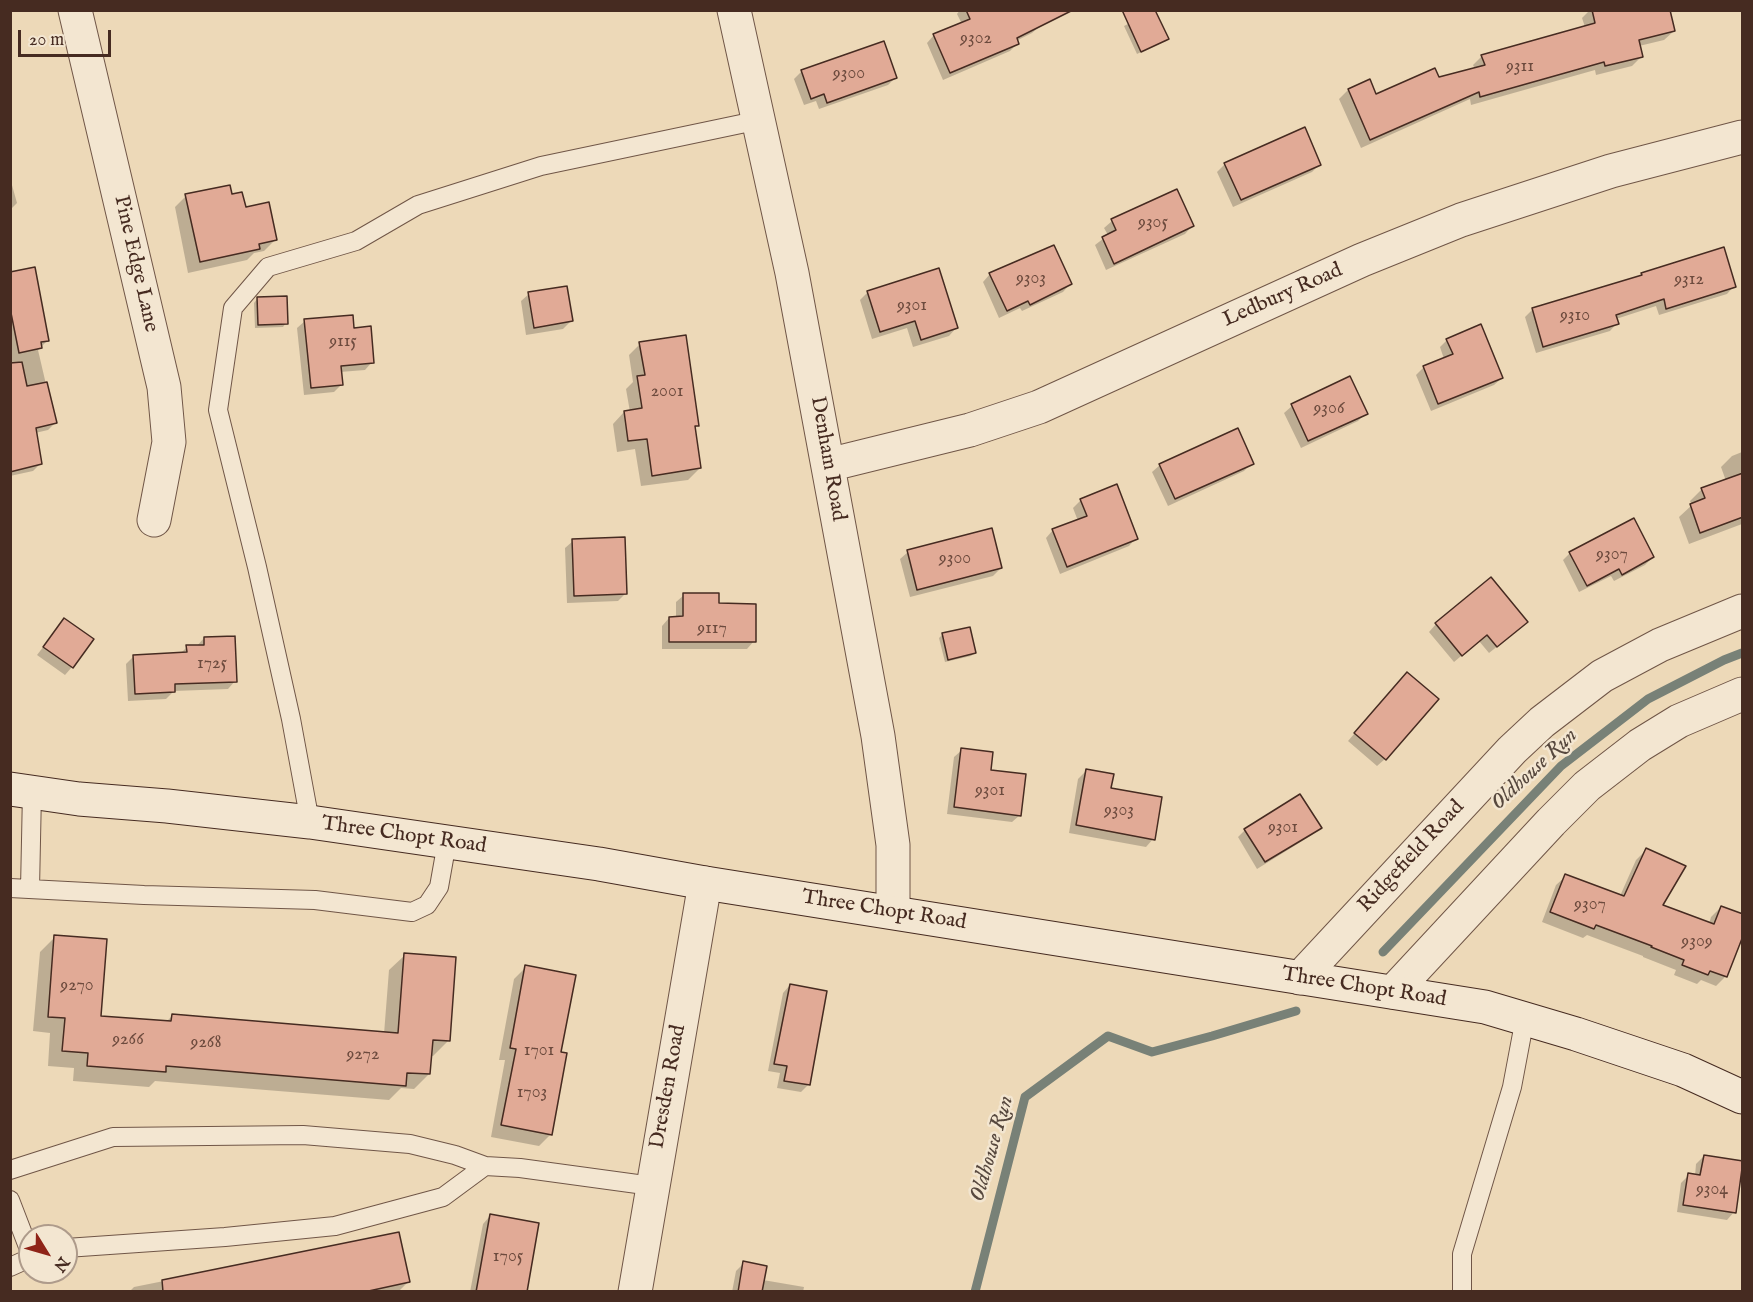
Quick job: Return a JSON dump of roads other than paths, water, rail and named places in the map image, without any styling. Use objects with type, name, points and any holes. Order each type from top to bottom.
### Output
[{"type":"street","name":"Pine Edge Lane","points":[[75,10],[164,387],[169,442],[154,520]]},
{"type":"street","name":"Denham Road","points":[[734,10],[792,273],[881,758],[893,845],[893,912]]},
{"type":"street","name":"Ledbury Road","points":[[828,465],[970,430],[1040,407],[1362,261],[1461,220],[1611,171],[1743,137]]},
{"type":"street","name":"Ridgefield Road","points":[[1300,978],[1512,750],[1542,722],[1602,676],[1660,645],[1743,611]]},
{"type":"street","points":[[1393,992],[1587,786],[1640,745],[1679,721],[1743,694]]},
{"type":"street","name":"Three Chopt Road","points":[[21,791],[310,822],[599,864],[705,883],[1485,1006],[1683,1070],[1743,1098]]},
{"type":"street","name":"Dresden Road","points":[[635,1292],[705,883]]},
{"type":"lane","points":[[310,822],[286,695],[218,410],[233,308],[268,267],[356,242],[418,205],[541,166],[759,120]]},
{"type":"lane","points":[[21,791],[30,889]]},
{"type":"lane","points":[[10,888],[144,896],[315,900],[411,912],[427,905],[439,887],[447,842]]},
{"type":"lane","points":[[1462,1292],[1462,1254],[1512,1087],[1525,1018]]},
{"type":"lane","points":[[10,1170],[113,1137],[303,1135],[410,1144],[456,1155],[485,1166],[520,1168],[652,1186]]},
{"type":"lane","points":[[78,1247],[225,1237],[335,1226],[442,1197],[485,1166]]},
{"type":"lane","points":[[10,1200],[19,1224]]},
{"type":"waterway","name":"Oldhouse Run","points":[[1383,952],[1561,766],[1648,699],[1742,653]]},
{"type":"waterway","name":"Oldhouse Run","points":[[975,1292],[1025,1097],[1108,1036],[1152,1052],[1296,1011]]}]
